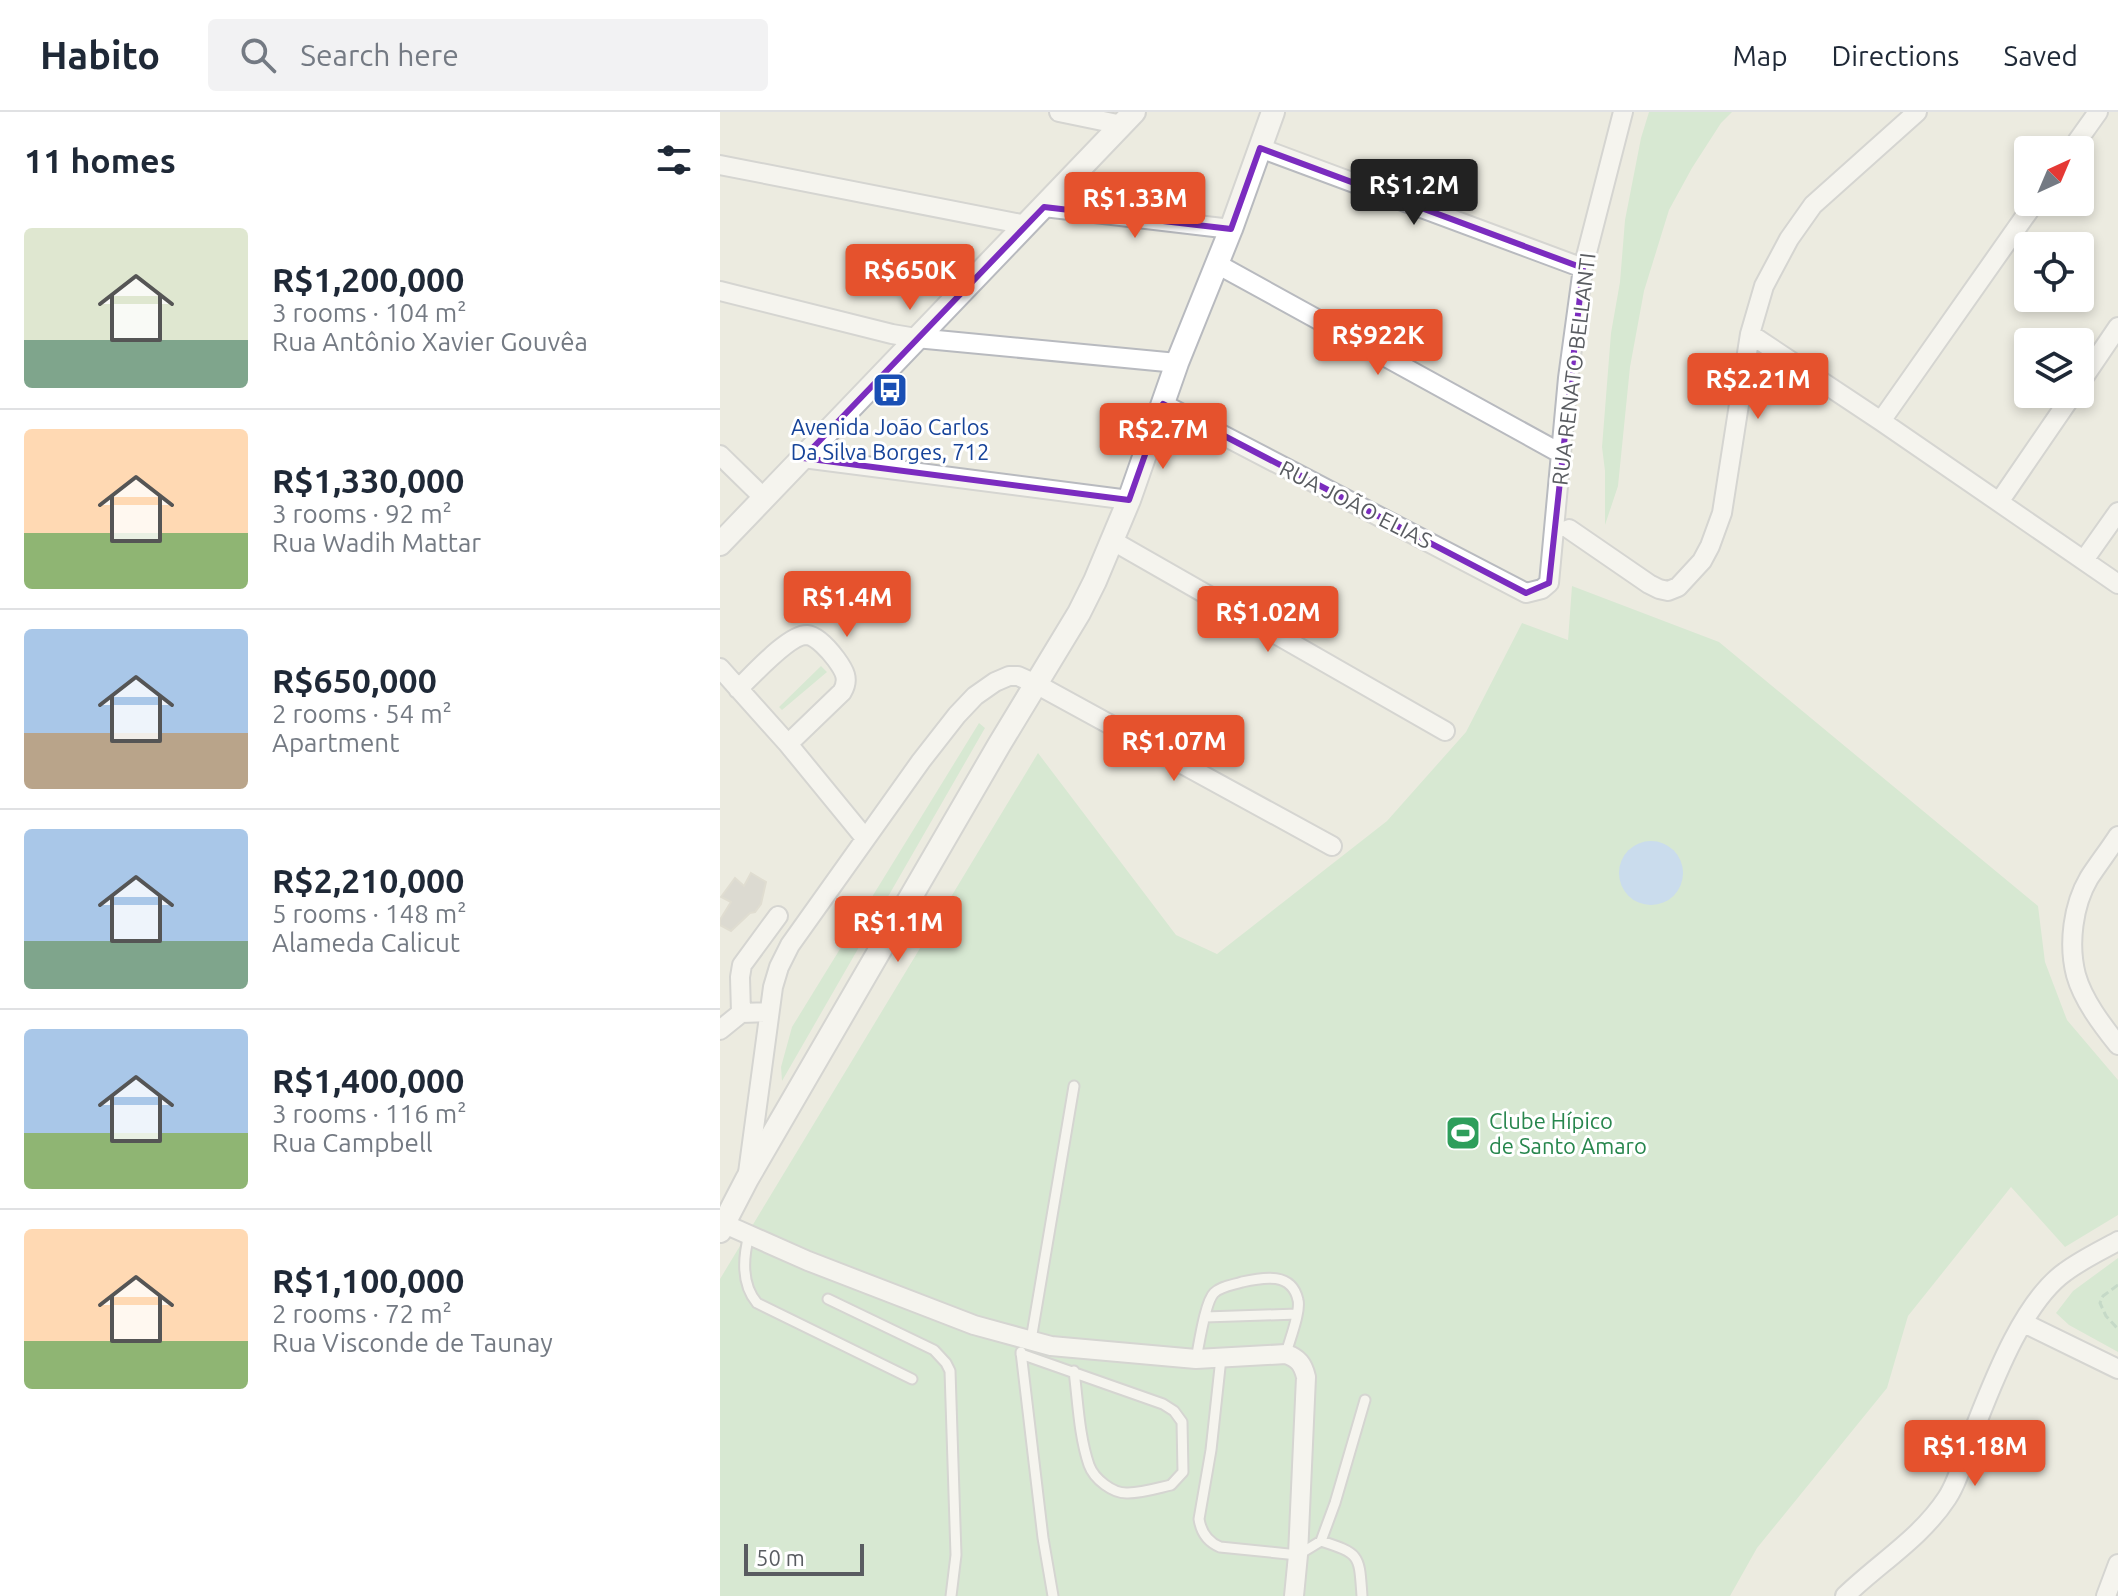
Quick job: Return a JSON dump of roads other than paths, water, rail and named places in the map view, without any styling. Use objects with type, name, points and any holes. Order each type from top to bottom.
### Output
[{"type":"street","points":[[1059,112],[1128,118]]},
{"type":"street","points":[[1273,112],[1231,229],[1177,363],[1129,500],[1079,613],[721,1226],[1024,1343],[1196,1359],[1286,1354],[1296,1358],[1303,1366],[1306,1377],[1294,1596]]},
{"type":"street","name":"RUA RENATO BELLANTI","points":[[1549,583],[1560,453],[1583,268],[1623,112]]},
{"type":"street","points":[[1569,529],[1659,589],[1668,591],[1678,587],[1702,561],[1722,513],[1750,334],[1764,286],[1789,239],[1813,205],[1917,112]]},
{"type":"street","points":[[2081,136],[2098,112]]},
{"type":"street","points":[[720,544],[1128,118]]},
{"type":"street","points":[[1260,148],[1583,268]]},
{"type":"street","points":[[720,165],[1026,225]]},
{"type":"street","points":[[1044,207],[1231,229]]},
{"type":"street","points":[[1881,421],[2025,216]]},
{"type":"street","points":[[1217,264],[1560,453]]},
{"type":"street","points":[[720,291],[916,338],[1177,363]]},
{"type":"street","points":[[2094,362],[2118,327]]},
{"type":"street","points":[[1750,334],[2118,584]]},
{"type":"street","name":"RUA JOÃO ELIAS","points":[[1163,404],[1526,593],[1542,589],[1549,583]]},
{"type":"street","points":[[1999,502],[2063,408]]},
{"type":"street","points":[[720,455],[764,498]]},
{"type":"street","points":[[803,458],[1129,500]]},
{"type":"street","points":[[2084,560],[2118,512]]},
{"type":"street","points":[[1113,541],[1445,731]]},
{"type":"street","points":[[738,689],[795,638],[813,637],[831,653],[845,670],[846,685],[833,702],[788,744]]},
{"type":"street","points":[[720,668],[788,744],[865,838]]},
{"type":"street","points":[[747,1179],[769,1012],[779,967],[790,945],[921,761],[957,715],[975,696],[995,682],[1018,676],[1036,684],[1332,846]]},
{"type":"street","points":[[2118,836],[2083,892],[2073,926],[2073,951],[2076,975],[2085,997],[2118,1045]]},
{"type":"street","points":[[741,1013],[742,965],[778,916]]},
{"type":"street","points":[[720,1030],[741,1013],[769,1012]]},
{"type":"street","points":[[1845,1596],[1925,1527],[1949,1496],[2010,1345],[2051,1284],[2065,1271],[2118,1241]]},
{"type":"street","points":[[2024,1323],[2118,1369]]},
{"type":"street","points":[[2106,1596],[2118,1564]]},
{"type":"lane","points":[[1053,1596],[1043,1538],[1024,1343],[1074,1086]]},
{"type":"lane","points":[[749,1235],[744,1257],[747,1287],[757,1303],[912,1379]]},
{"type":"lane","points":[[1196,1359],[1208,1303],[1213,1294],[1224,1287],[1260,1278],[1281,1279],[1294,1288],[1300,1304],[1286,1354]]},
{"type":"lane","points":[[828,1299],[934,1350],[950,1371],[956,1555],[951,1596]]},
{"type":"lane","points":[[1205,1317],[1297,1314]]},
{"type":"lane","points":[[1024,1343],[1074,1371],[1163,1404],[1179,1416],[1182,1422],[1183,1472],[1177,1481],[1171,1485],[1128,1493],[1107,1486],[1096,1477],[1089,1466],[1074,1371]]},
{"type":"lane","points":[[1221,1357],[1211,1450],[1199,1519],[1200,1528],[1213,1544],[1220,1547],[1298,1555],[1321,1541],[1365,1400]]},
{"type":"lane","points":[[1321,1541],[1347,1550],[1355,1557],[1360,1566],[1362,1596]]},
{"type":"water","points":[[1645,841],[1657,841],[1674,850],[1681,861],[1681,885],[1674,896],[1657,905],[1645,905],[1633,900],[1624,891],[1619,879],[1619,867],[1624,855],[1633,846]]},
{"type":"place","name":"Avenida João Carlos Da Silva Borges, 712","points":[[890,390]]},
{"type":"place","name":"Clube Hípico de Santo Amaro","points":[[1463,1133]]}]
